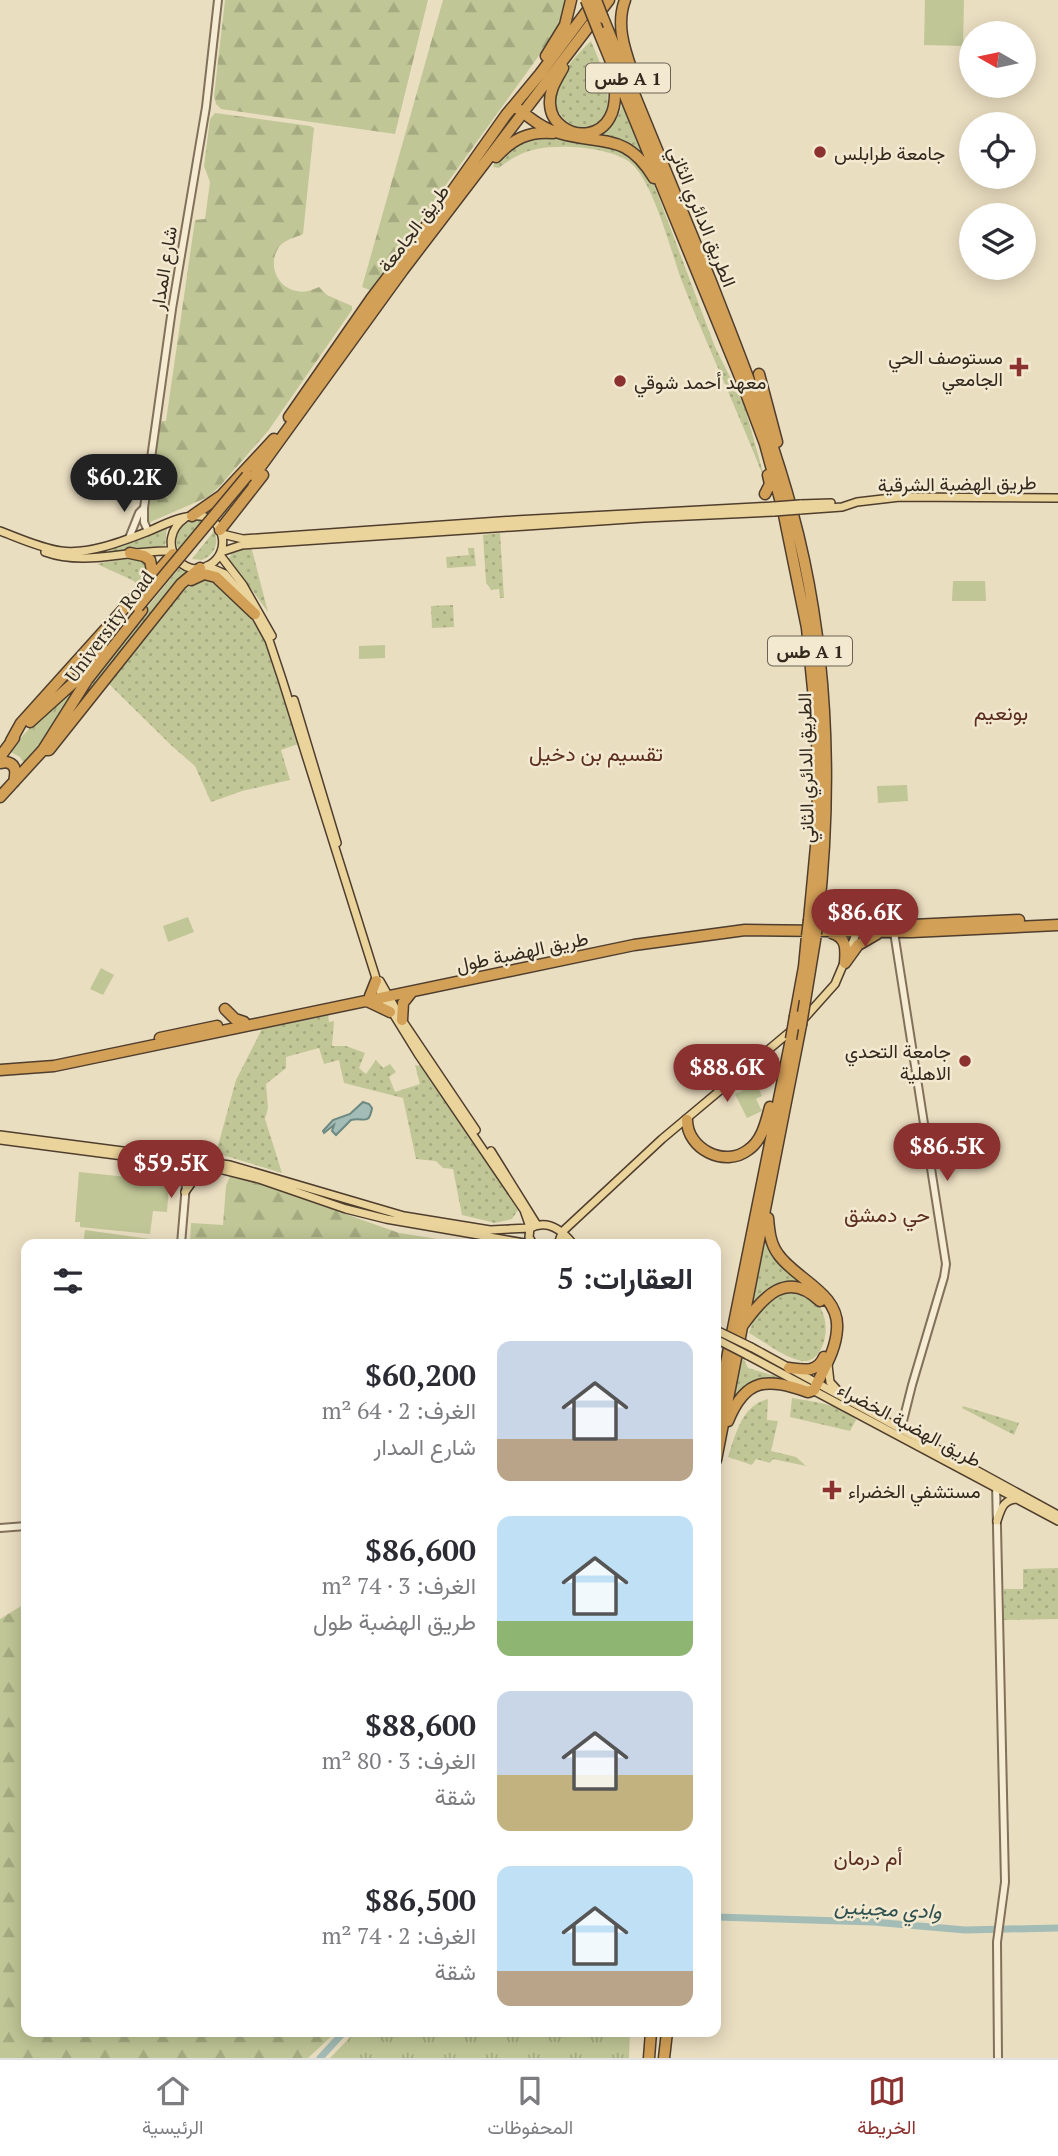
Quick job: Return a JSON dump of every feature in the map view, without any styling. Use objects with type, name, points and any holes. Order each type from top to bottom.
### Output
[{"type":"highway","points":[[506,115],[558,37],[568,17],[571,0]]},
{"type":"highway","points":[[568,55],[552,90],[550,107],[555,118],[565,128],[579,133],[593,132],[608,121],[616,103],[613,74],[586,0]]},
{"type":"highway","name":"طريق الجامعة","points":[[249,478],[475,176],[518,108],[596,0]]},
{"type":"highway","name":"الطريق الدائري الثاني","points":[[596,0],[755,392],[777,457],[804,559],[822,688],[826,801],[801,1025],[721,1431]]},
{"type":"highway","name":"طريق الجامعة","points":[[249,478],[371,299],[506,115],[518,108],[568,55],[609,0]]},
{"type":"highway","points":[[625,0],[620,20],[622,38],[648,118],[652,139]]},
{"type":"highway","name":"الطريق الدائري الثاني","points":[[600,34],[765,444],[797,572],[810,652],[817,730],[819,800],[814,919],[721,1384]]},
{"type":"highway","points":[[518,108],[545,128],[560,134]]},
{"type":"highway","points":[[475,176],[516,138],[534,132],[610,141],[627,148],[642,159],[670,205]]},
{"type":"highway","points":[[760,373],[759,380],[775,430],[777,457]]},
{"type":"highway","points":[[745,390],[750,418],[770,484],[765,494]]},
{"type":"highway","points":[[221,532],[270,465],[297,416]]},
{"type":"highway","points":[[188,517],[222,495],[274,439]]},
{"type":"highway","name":"University Road","points":[[0,757],[11,741],[81,676],[249,478]]},
{"type":"highway","points":[[130,553],[150,560],[153,576]]},
{"type":"highway","points":[[11,741],[27,716],[173,553]]},
{"type":"highway","points":[[43,750],[49,750],[169,598],[190,575],[203,567]]},
{"type":"highway","points":[[169,598],[192,580],[209,574],[219,579],[255,614]]},
{"type":"highway","name":"University Road","points":[[0,797],[43,750],[87,680],[140,608]]},
{"type":"highway","points":[[0,763],[6,762],[14,766],[14,782]]},
{"type":"highway","name":"طريق الهضبة طول","points":[[0,1068],[54,1066],[677,934],[738,928],[859,928],[1058,918]]},
{"type":"highway","name":"طريق الهضبة طول","points":[[0,1068],[46,1063],[176,1034],[411,993],[686,936],[745,930],[827,931],[859,928],[889,932],[1058,925]]},
{"type":"highway","points":[[827,931],[844,940],[845,963]]},
{"type":"highway","points":[[845,963],[865,939],[889,932]]},
{"type":"highway","points":[[376,981],[380,997],[390,1012]]},
{"type":"highway","points":[[402,1020],[403,1003],[411,993]]},
{"type":"highway","points":[[225,1009],[235,1019],[244,1022]]},
{"type":"highway","points":[[684,1123],[690,1135],[707,1152],[720,1157],[736,1156],[750,1150],[761,1134],[785,1070]]},
{"type":"highway","points":[[721,1436],[734,1404],[740,1396],[756,1385],[775,1383],[808,1392],[815,1387],[829,1359],[837,1331],[835,1313],[817,1289],[778,1255],[769,1231],[767,1205]]},
{"type":"highway","points":[[741,1328],[764,1298],[775,1291],[796,1288],[816,1297],[827,1310],[832,1324],[826,1354],[822,1363],[812,1369],[789,1368]]},
{"type":"highway","points":[[721,1368],[726,1356]]},
{"type":"highway","points":[[649,2058],[651,2037]]},
{"type":"highway","points":[[659,2058],[661,2037]]},
{"type":"highway","points":[[664,2058],[666,2037]]},
{"type":"main road","name":"طريق الهضبة الشرقية","points":[[774,509],[900,497],[1058,498]]},
{"type":"main road","points":[[0,533],[63,552],[91,549],[188,517],[208,518],[221,532],[243,539],[515,520],[774,509]]},
{"type":"main road","points":[[203,567],[220,554],[242,545],[774,509]]},
{"type":"main road","points":[[188,517],[174,529],[171,536],[173,553],[184,565],[203,567],[225,574],[255,614],[269,640],[284,678],[376,981]]},
{"type":"main road","points":[[221,532],[220,554],[265,621],[373,961],[380,997],[514,1185],[532,1227],[530,1239]]},
{"type":"main road","points":[[0,533],[69,559],[150,550],[173,553]]},
{"type":"main road","points":[[108,544],[106,550],[113,555]]},
{"type":"main road","points":[[559,1239],[560,1231],[576,1221],[812,1011],[835,984],[859,928]]},
{"type":"main road","points":[[380,997],[402,1020],[420,1053],[524,1210],[532,1227]]},
{"type":"main road","points":[[0,1137],[250,1169],[348,1205]]},
{"type":"main road","points":[[188,1161],[403,1219],[508,1239]]},
{"type":"main road","points":[[185,1192],[195,1178],[215,1168]]},
{"type":"main road","points":[[516,1229],[522,1223],[524,1210]]},
{"type":"main road","points":[[466,1230],[548,1225],[568,1239]]},
{"type":"main road","points":[[721,1333],[749,1351]]},
{"type":"main road","points":[[721,1341],[749,1351]]},
{"type":"main road","name":"طريق الهضبة الخضراء","points":[[749,1351],[789,1368],[815,1387],[901,1429],[1058,1521]]},
{"type":"main road","name":"طريق الهضبة الخضراء","points":[[749,1351],[996,1485],[1058,1515]]},
{"type":"main road","points":[[829,1359],[830,1382],[858,1407]]},
{"type":"main road","points":[[997,1521],[1004,1504],[1018,1499]]},
{"type":"street","name":"شارع المدار","points":[[128,538],[144,508],[172,309],[206,107],[218,0]]},
{"type":"street","points":[[144,508],[144,522],[148,531]]},
{"type":"street","points":[[889,932],[924,1113],[946,1269],[901,1429]]},
{"type":"street","points":[[181,1239],[188,1161]]},
{"type":"street","points":[[996,1485],[1005,1858],[1005,1882],[997,1940],[998,2058]]},
{"type":"street","points":[[0,1528],[21,1526]]},
{"type":"green space","points":[[225,0],[428,0],[395,134],[221,109],[214,96]]},
{"type":"green space","points":[[443,0],[564,0],[564,13],[548,43],[370,290],[362,287]]},
{"type":"green space","points":[[925,0],[964,0],[964,21],[959,21],[959,46],[924,45]]},
{"type":"green space","points":[[591,41],[607,86],[607,116],[594,125],[578,127],[570,124],[559,113],[556,89],[566,69]]},
{"type":"green space","points":[[622,104],[647,163],[593,134],[612,123]]},
{"type":"green space","points":[[215,113],[314,128],[303,234],[281,244],[274,268],[279,280],[290,289],[303,292],[319,287],[327,295],[352,306],[352,310],[268,431],[219,487],[208,497],[148,523],[145,518],[159,421],[166,421],[195,220],[205,219],[210,182],[204,166],[210,119]]},
{"type":"green space","points":[[533,134],[581,140],[630,151],[652,179],[715,347],[744,405],[767,486],[681,279],[655,204],[642,176],[634,166],[615,155],[573,147],[532,150],[516,156],[499,168],[493,167],[496,158]]},
{"type":"green space","points":[[196,520],[202,521],[178,549],[180,530]]},
{"type":"green space","points":[[167,527],[165,548],[109,552],[108,549]]},
{"type":"green space","points":[[214,531],[216,544],[213,552],[202,560],[192,559]]},
{"type":"green space","points":[[500,533],[504,598],[500,598],[499,589],[491,590],[486,582],[483,535]]},
{"type":"green space","points":[[251,546],[268,612],[229,563],[229,550]]},
{"type":"green space","points":[[468,548],[474,548],[476,566],[447,568],[446,557],[469,555]]},
{"type":"green space","points":[[137,556],[146,557],[152,570],[135,587],[136,583],[132,580],[97,564]]},
{"type":"green space","points":[[181,566],[189,570],[70,722],[70,713],[89,679]]},
{"type":"green space","points":[[202,578],[214,580],[243,607],[261,630],[298,744],[281,750],[290,780],[242,791],[211,802],[195,766],[109,684],[177,595]]},
{"type":"green space","points":[[953,581],[985,581],[986,601],[952,601]]},
{"type":"green space","points":[[453,605],[454,627],[432,628],[431,606]]},
{"type":"green space","points":[[385,645],[385,658],[359,659],[359,646]]},
{"type":"green space","points":[[79,683],[44,741],[24,764],[20,757],[9,751],[36,721]]},
{"type":"green space","points":[[907,785],[908,801],[878,803],[877,786]]},
{"type":"green space","points":[[188,917],[194,932],[168,942],[163,926]]},
{"type":"green space","points":[[101,968],[114,975],[103,995],[90,989]]},
{"type":"green space","points":[[328,1013],[329,1022],[334,1021],[332,1046],[346,1046],[365,1053],[359,1068],[366,1074],[376,1060],[383,1068],[390,1064],[396,1072],[389,1077],[395,1092],[420,1084],[415,1065],[421,1066],[518,1210],[512,1219],[495,1223],[462,1215],[453,1169],[443,1168],[436,1161],[416,1159],[403,1098],[344,1083],[339,1060],[324,1064],[319,1048],[286,1057],[286,1068],[266,1084],[268,1108],[265,1119],[282,1173],[216,1153],[236,1080],[262,1029]]},
{"type":"green space","points":[[757,1084],[762,1096],[756,1099],[762,1111],[747,1118],[735,1094]]},
{"type":"green space","points":[[79,1172],[156,1180],[155,1185],[169,1186],[167,1212],[153,1211],[150,1234],[80,1227],[80,1222],[75,1222]]},
{"type":"green space","points":[[230,1176],[261,1184],[399,1233],[438,1239],[190,1239],[191,1223],[223,1225],[226,1186]]},
{"type":"green space","points":[[85,1230],[150,1239],[84,1239]]},
{"type":"green space","points":[[765,1230],[812,1288],[791,1282],[777,1284],[749,1308]]},
{"type":"green space","points":[[787,1291],[805,1294],[817,1303],[824,1315],[824,1341],[812,1359],[796,1360],[749,1333],[762,1306],[771,1298]]},
{"type":"green space","points":[[742,1356],[748,1368],[788,1380],[755,1383],[731,1404]]},
{"type":"green space","points":[[792,1398],[836,1407],[856,1420],[850,1431],[790,1417]]},
{"type":"green space","points":[[768,1399],[767,1420],[778,1421],[771,1451],[796,1457],[806,1466],[773,1459],[770,1463],[756,1459],[752,1465],[728,1457],[737,1430],[746,1414],[751,1408]]},
{"type":"green space","points":[[963,1406],[1019,1423],[1014,1435],[962,1408]]},
{"type":"green space","points":[[1058,1568],[1058,1619],[1004,1620],[1004,1589],[1023,1589],[1023,1569]]},
{"type":"green space","points":[[21,1606],[21,2037],[331,2037],[308,2058],[0,2058],[0,1619]]},
{"type":"green space","points":[[350,2037],[630,2037],[629,2058],[330,2058]]},
{"type":"water","points":[[363,1102],[372,1108],[367,1119],[351,1120],[336,1135],[332,1131],[334,1125],[324,1133],[333,1120],[350,1114]]},
{"type":"waterway","name":"وادي مجينين","points":[[721,1917],[873,1922],[965,1930],[1058,1928]]},
{"type":"waterway","name":"وادي مجينين","points":[[320,2058],[339,2037]]},
{"type":"place","name":"جامعة طرابلس","points":[[820,152]]},
{"type":"place","name":"مستوصف الحي الجامعي","points":[[1019,367]]},
{"type":"place","name":"معهد أحمد شوقي","points":[[620,381]]},
{"type":"place","name":"جامعة التحدي الاهلية","points":[[965,1061]]},
{"type":"place","name":"مستشفي الخضراء","points":[[832,1490]]},
{"type":"district","name":"بونعيم","points":[[1001,712]]},
{"type":"district","name":"تقسيم بن دخيل","points":[[596,753]]},
{"type":"district","name":"حي دمشق","points":[[887,1214]]},
{"type":"district","name":"أم درمان","points":[[868,1857]]}]
